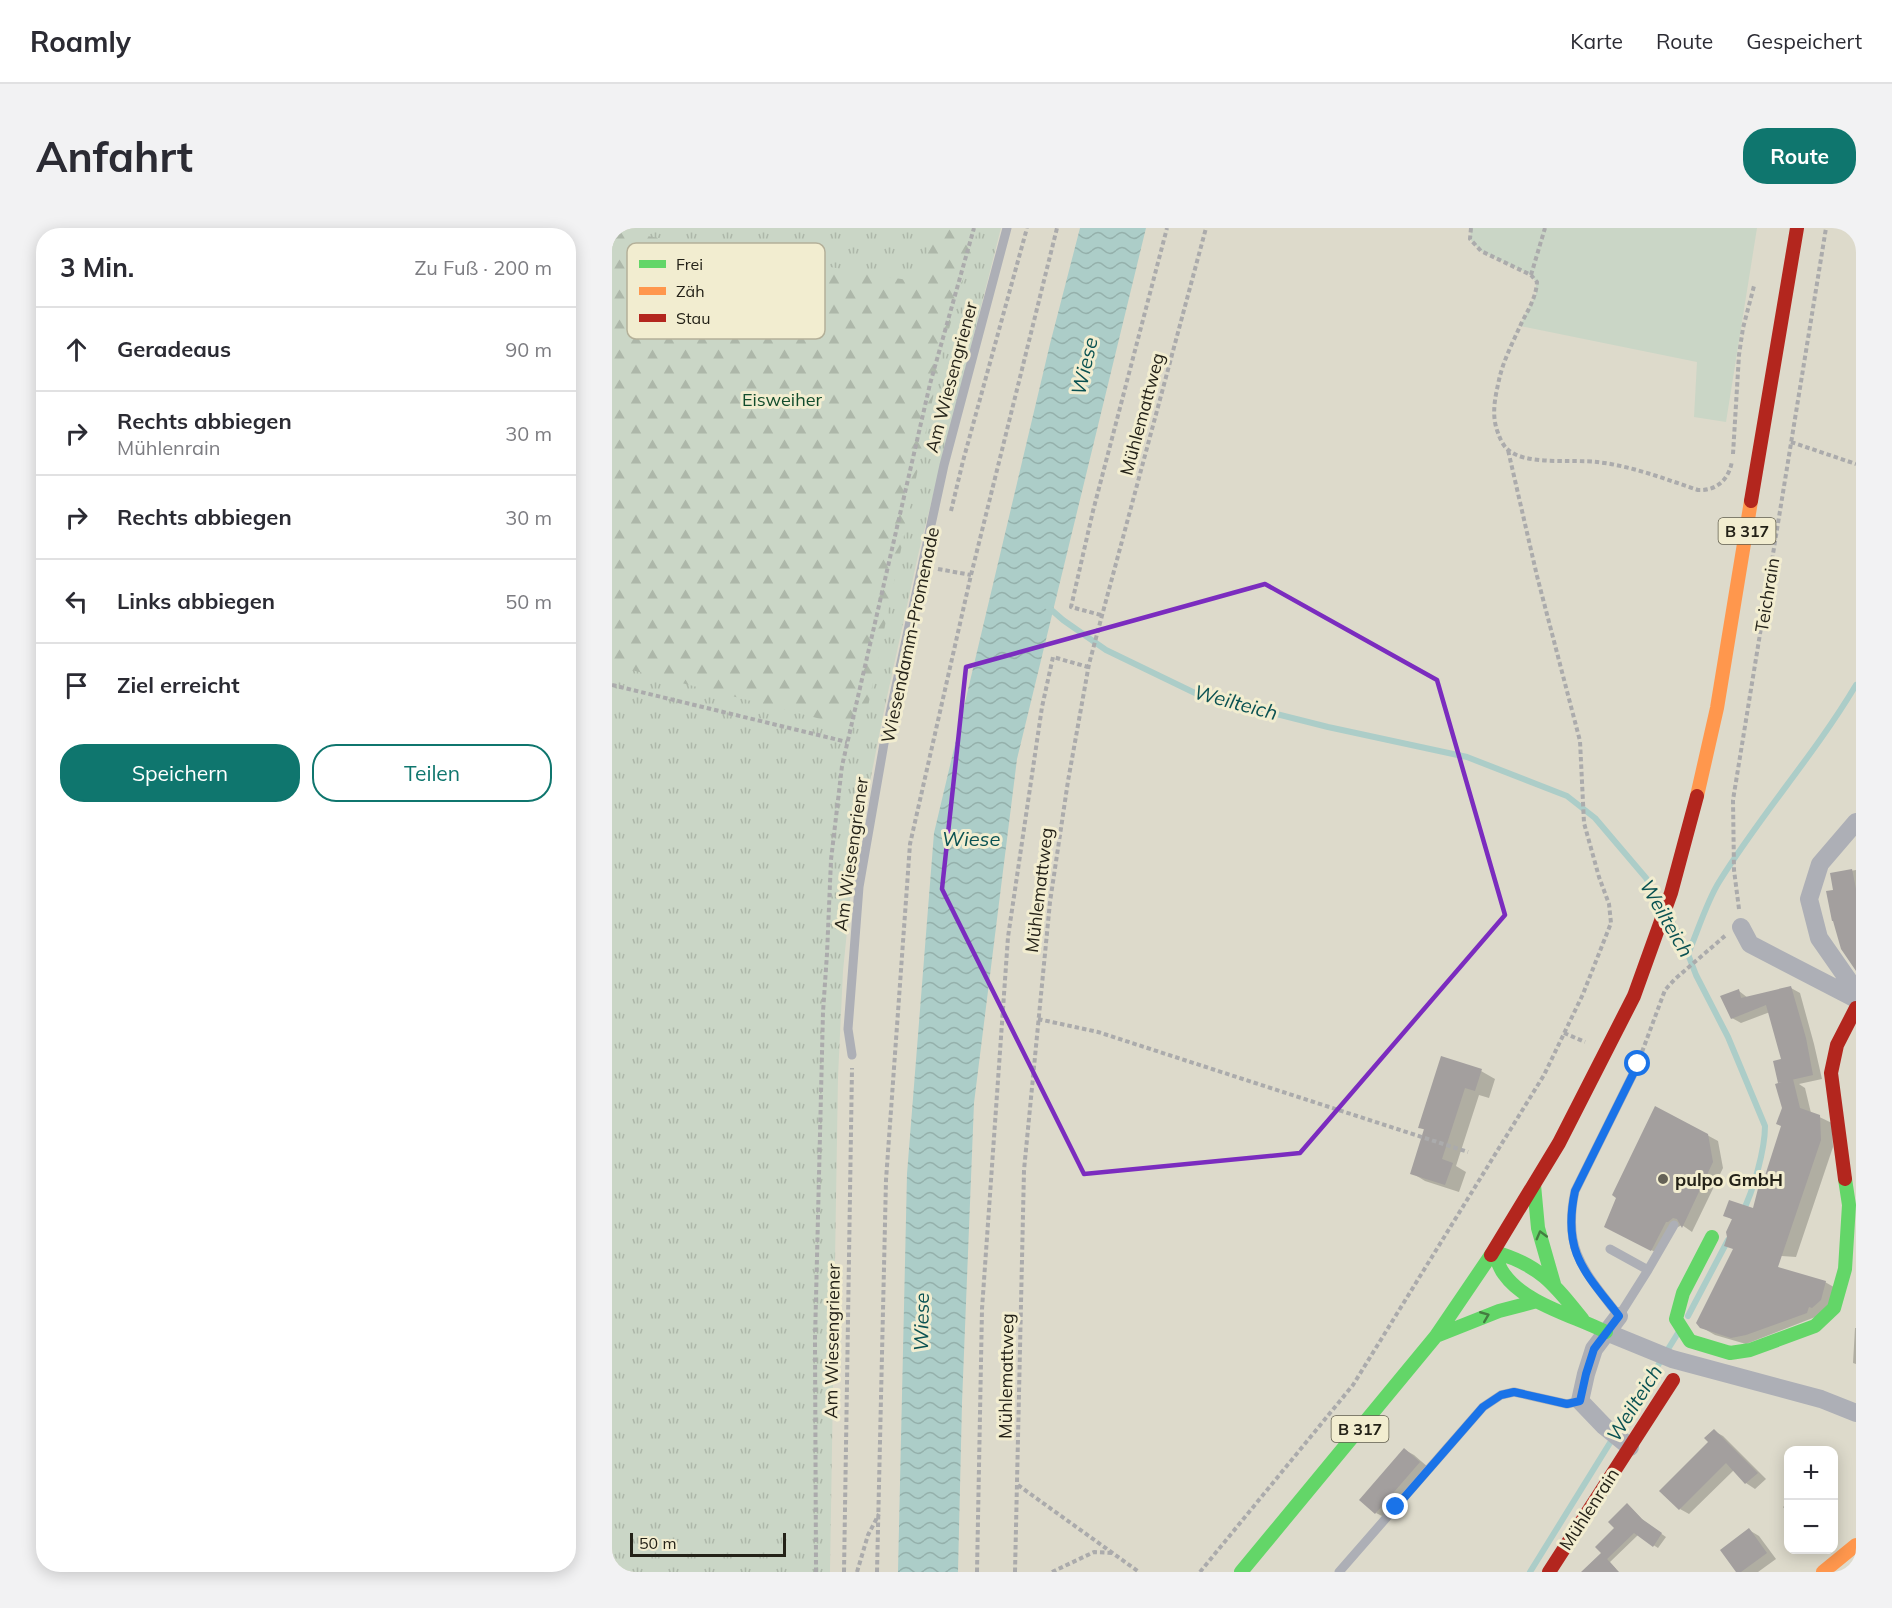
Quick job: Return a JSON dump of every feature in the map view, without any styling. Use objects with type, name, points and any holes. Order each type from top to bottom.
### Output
[{"type":"main road","name":"B 317","points":[[1241,1572],[1436,1336],[1494,1252],[1559,1143],[1634,996],[1671,893],[1694,808],[1717,708],[1797,228]]},
{"type":"main road","points":[[1712,1237],[1683,1293],[1676,1319],[1690,1341],[1730,1353],[1750,1350],[1815,1326],[1834,1308],[1845,1269],[1849,1205],[1831,1073],[1837,1045],[1856,1008]]},
{"type":"main road","points":[[1534,1185],[1538,1228],[1554,1284]]},
{"type":"main road","points":[[1494,1252],[1524,1261],[1554,1284],[1583,1320]]},
{"type":"main road","points":[[1494,1252],[1503,1273],[1515,1286],[1537,1301],[1606,1332]]},
{"type":"main road","points":[[1436,1336],[1499,1311],[1537,1301]]},
{"type":"main road","name":"Mühlenrain","points":[[1549,1572],[1673,1380]]},
{"type":"main road","points":[[1823,1572],[1856,1545]]},
{"type":"street","points":[[1856,822],[1820,864],[1809,899],[1819,938],[1856,991]]},
{"type":"street","points":[[1741,927],[1750,944],[1856,999]]},
{"type":"street","points":[[1619,1316],[1594,1349],[1580,1401],[1604,1426],[1630,1447]]},
{"type":"street","points":[[1606,1332],[1672,1359],[1821,1399],[1856,1413]]},
{"type":"lane","name":"Am Wiesengriener","points":[[852,1055],[849,1029],[859,887],[886,732],[944,465],[1007,228]]},
{"type":"lane","points":[[1638,1064],[1575,1191],[1571,1206],[1570,1228],[1577,1257],[1619,1316],[1674,1225]]},
{"type":"lane","points":[[1610,1249],[1648,1270]]},
{"type":"lane","points":[[1339,1572],[1483,1407],[1501,1395],[1514,1392],[1567,1404],[1580,1401]]},
{"type":"path","name":"Wiesendamm-Promenade","points":[[950,515],[1027,228]]},
{"type":"path","points":[[877,1572],[886,1180],[910,844],[971,575],[1057,228]]},
{"type":"path","points":[[1101,615],[1071,607],[1167,228]]},
{"type":"path","name":"Mühlemattweg","points":[[1015,1572],[1024,1170],[1050,902],[1088,665],[1206,228]]},
{"type":"path","points":[[1200,1572],[1353,1385],[1544,1075],[1583,994],[1611,923],[1609,904],[1584,823],[1580,741],[1537,576],[1508,450],[1497,430],[1493,405],[1500,375],[1536,294],[1537,282],[1532,275],[1481,251],[1470,239],[1471,228]]},
{"type":"path","points":[[1532,275],[1545,228]]},
{"type":"path","name":"Teichrain","points":[[1737,891],[1732,829],[1733,800],[1826,228]]},
{"type":"path","points":[[1508,450],[1520,456],[1536,459],[1596,462],[1623,466],[1698,490],[1716,487],[1724,481],[1730,469],[1739,356],[1743,328],[1754,286]]},
{"type":"path","points":[[1791,442],[1856,464]]},
{"type":"path","name":"Wiesendamm-Promenade","points":[[935,580],[940,558]]},
{"type":"path","points":[[938,569],[971,575]]},
{"type":"path","points":[[977,1572],[982,1309],[1008,937],[1042,707],[1053,657],[1088,665]]},
{"type":"path","points":[[612,685],[847,742]]},
{"type":"path","points":[[1638,1064],[1665,990],[1708,950]]},
{"type":"path","points":[[1038,1019],[1098,1032],[1468,1152]]},
{"type":"path","name":"Am Wiesengriener","points":[[844,1572],[852,1055]]},
{"type":"path","points":[[1017,1485],[1139,1572]]},
{"type":"path","points":[[857,1572],[868,1535],[880,1512]]},
{"type":"path","points":[[1052,1572],[1094,1552],[1114,1553]]},
{"type":"highlighted area","points":[[1265,584],[1437,680],[1505,915],[1300,1153],[1084,1174],[942,889],[966,667]]},
{"type":"green space","name":"Eisweiher","points":[[612,228],[1001,228],[919,551],[854,862],[843,971],[838,1077],[830,1572],[612,1572]]},
{"type":"green space","points":[[935,228],[978,228],[943,350],[863,730],[612,665],[612,230],[689,243],[627,243],[627,339],[825,339],[825,266],[919,282]]},
{"type":"green space","points":[[1471,228],[1757,228],[1726,422],[1694,417],[1697,362],[1520,326],[1536,294],[1536,282],[1531,275],[1481,251],[1470,239]]},
{"type":"water","name":"Wiese","points":[[1080,228],[1146,228],[1017,759],[974,1103],[958,1572],[898,1572],[907,1174],[934,833],[1050,344]]},
{"type":"building","points":[[1852,869],[1856,889],[1856,971],[1841,949],[1826,891],[1833,890],[1830,873]]},
{"type":"building","points":[[1791,986],[1806,1038],[1813,1075],[1778,1083],[1773,1061],[1781,1059],[1766,1005],[1731,1019],[1720,996],[1739,989],[1741,998]]},
{"type":"building","points":[[1441,1056],[1482,1069],[1475,1091],[1465,1088],[1442,1159],[1453,1163],[1445,1185],[1410,1174],[1424,1129],[1418,1128]]},
{"type":"building","points":[[1793,1079],[1800,1108],[1820,1115],[1821,1140],[1778,1267],[1826,1281],[1821,1300],[1812,1308],[1809,1307],[1807,1313],[1746,1335],[1731,1338],[1700,1328],[1696,1323],[1733,1249],[1724,1246],[1726,1232],[1732,1219],[1723,1216],[1729,1200],[1753,1208],[1760,1181],[1763,1182],[1781,1126],[1776,1124],[1782,1108],[1775,1084]]},
{"type":"building","name":"pulpo GmbH","points":[[1655,1106],[1708,1134],[1713,1162],[1682,1228],[1677,1219],[1673,1218],[1666,1222],[1651,1251],[1604,1227],[1616,1198],[1612,1195]]},
{"type":"building","points":[[1714,1429],[1758,1473],[1745,1484],[1726,1463],[1679,1510],[1659,1491],[1708,1442],[1704,1438]]},
{"type":"building","points":[[1404,1448],[1420,1462],[1375,1514],[1359,1500]]},
{"type":"building","points":[[1627,1503],[1642,1519],[1662,1533],[1653,1547],[1634,1533],[1607,1559],[1619,1572],[1581,1572],[1601,1553],[1595,1547],[1614,1528],[1608,1522]]},
{"type":"building","points":[[1749,1528],[1767,1553],[1741,1572],[1736,1572],[1720,1550]]},
{"type":"waterway","name":"Weilteich","points":[[1047,606],[1106,650],[1197,694],[1328,727],[1467,757],[1567,796],[1595,818],[1646,878],[1659,901]]},
{"type":"waterway","points":[[1688,954],[1719,882],[1856,685]]},
{"type":"waterway","name":"Weilteich","points":[[1671,920],[1728,1037],[1765,1126],[1758,1171],[1742,1213]]},
{"type":"waterway","name":"Weilteich","points":[[1688,1316],[1728,1240]]},
{"type":"waterway","name":"Weilteich","points":[[1530,1572],[1678,1333]]},
{"type":"traffic: fast","points":[[1712,1237],[1683,1293],[1676,1319],[1690,1341],[1730,1353],[1750,1350],[1815,1326],[1834,1308],[1845,1269],[1849,1205],[1845,1179]]},
{"type":"traffic: fast","points":[[1534,1185],[1538,1228],[1554,1284]]},
{"type":"traffic: fast","points":[[1494,1252],[1504,1274],[1524,1293],[1551,1308],[1606,1332]]},
{"type":"traffic: fast","points":[[1494,1252],[1523,1263],[1545,1277],[1583,1320]]},
{"type":"traffic: fast","points":[[1241,1572],[1436,1336],[1491,1255]]},
{"type":"traffic: fast","points":[[1436,1336],[1499,1311],[1537,1301]]},
{"type":"traffic: slow","points":[[1697,796],[1717,708],[1751,501]]},
{"type":"traffic: slow","points":[[1823,1572],[1856,1545]]},
{"type":"traffic: jam","points":[[1751,501],[1797,228]]},
{"type":"traffic: jam","points":[[1491,1255],[1559,1143],[1634,996],[1671,893],[1697,796]]},
{"type":"traffic: jam","points":[[1845,1179],[1831,1073],[1837,1045],[1856,1008]]},
{"type":"traffic: jam","points":[[1549,1572],[1673,1380]]},
{"type":"place","name":"pulpo GmbH","points":[[1663,1179]]},
{"type":"route","points":[[1396,1507],[1483,1407],[1501,1395],[1514,1392],[1567,1404],[1580,1401],[1594,1349],[1619,1316],[1595,1286],[1573,1247],[1570,1228],[1571,1206],[1575,1191],[1638,1064]]}]
